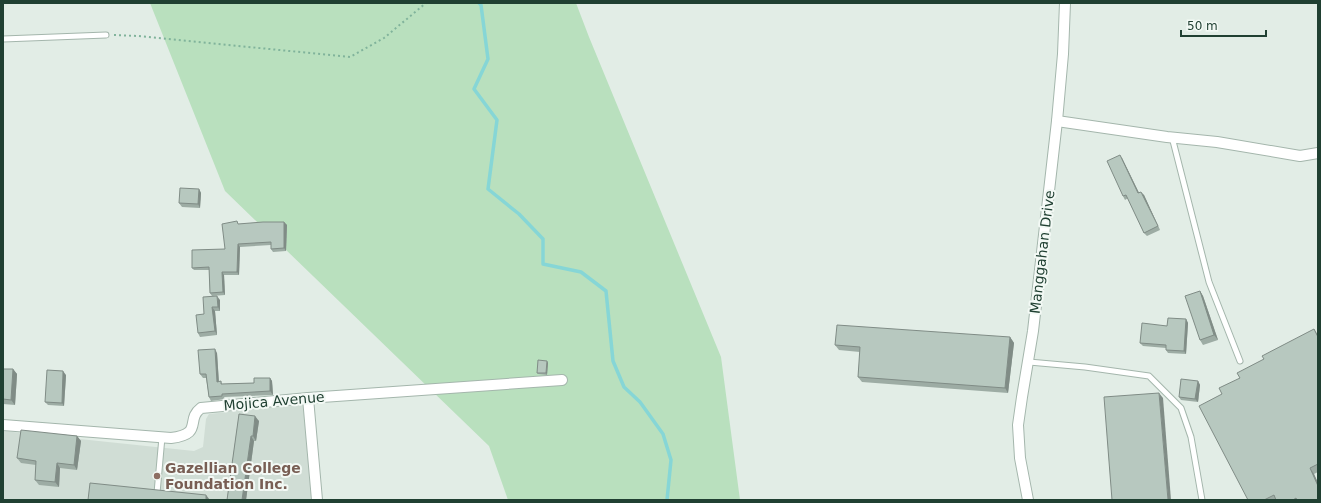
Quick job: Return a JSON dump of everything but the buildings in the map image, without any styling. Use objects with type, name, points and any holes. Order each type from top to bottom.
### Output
[{"type":"street","name":"Manggahan Drive","points":[[1028,500],[1020,458],[1018,425],[1029,362],[1057,121],[1063,54],[1064,3]]},
{"type":"street","points":[[1057,121],[1217,142],[1300,156],[1318,153]]},
{"type":"street","name":"Mojica Avenue","points":[[3,425],[171,438],[188,433],[193,426],[196,413],[201,408],[308,398],[562,380]]},
{"type":"street","points":[[308,398],[317,500]]},
{"type":"lane","points":[[3,39],[106,35]]},
{"type":"lane","points":[[1172,137],[1209,282],[1240,361]]},
{"type":"lane","points":[[1029,362],[1085,367],[1149,376],[1181,408],[1191,437],[1202,500]]},
{"type":"lane","points":[[157,493],[162,437]]},
{"type":"path","points":[[106,35],[138,36],[350,57],[384,38],[426,3]]},
{"type":"shaded area","name":"Gazellian College Foundation Inc.","points":[[303,404],[313,500],[3,500],[3,431],[194,451],[203,447],[206,419],[209,414]]},
{"type":"green space","points":[[150,3],[576,3],[721,357],[740,500],[508,500],[489,446],[225,191]]},
{"type":"waterway","points":[[479,3],[481,5],[488,59],[474,89],[497,120],[488,189],[519,214],[543,239],[543,264],[581,272],[606,291],[613,361],[624,387],[640,402],[663,434],[671,460],[667,500]]},
{"type":"place","name":"Gazellian College Foundation Inc.","points":[[157,476]]}]
